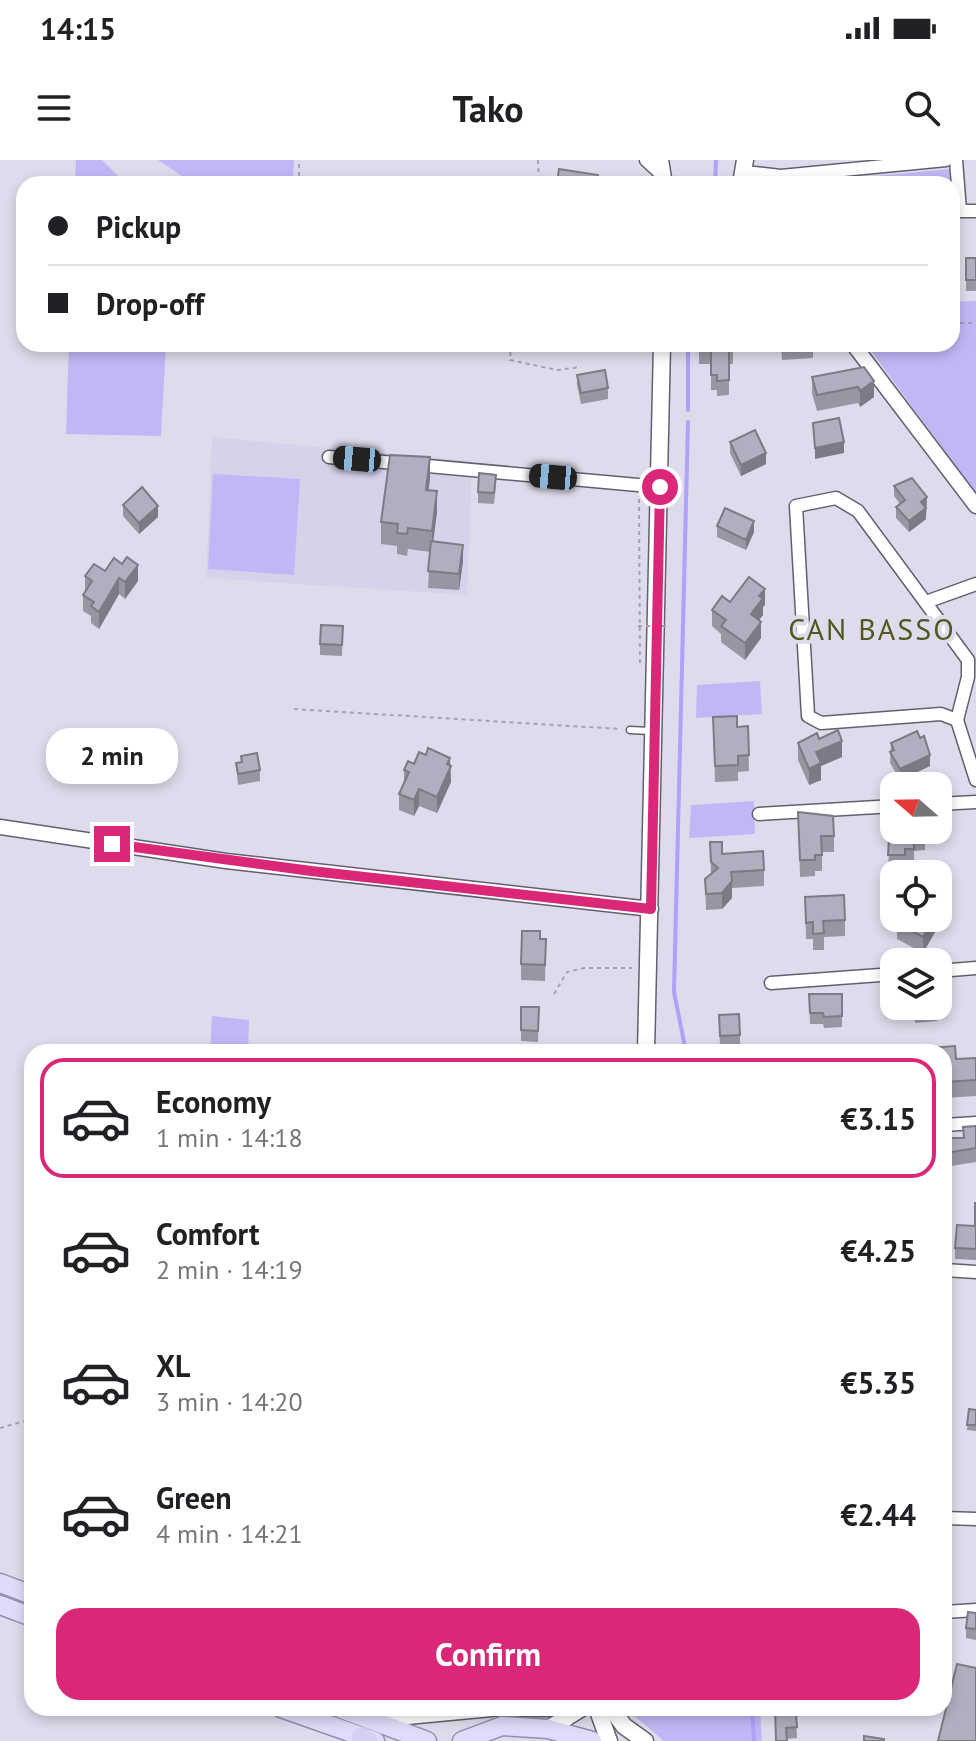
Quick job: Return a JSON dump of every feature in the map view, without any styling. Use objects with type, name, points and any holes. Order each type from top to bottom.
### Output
[{"type":"main road","points":[[646,1044],[662,352]]},
{"type":"main road","points":[[0,1583],[24,1592]]},
{"type":"main road","points":[[0,1605],[24,1614]]},
{"type":"main road","points":[[307,1716],[368,1735],[427,1741]]},
{"type":"main road","points":[[348,1716],[368,1735]]},
{"type":"main road","points":[[368,1735],[389,1720],[423,1716]]},
{"type":"main road","points":[[548,1729],[569,1716]]},
{"type":"main road","points":[[600,1716],[609,1741]]},
{"type":"main road","points":[[617,1716],[624,1726],[645,1741]]},
{"type":"main road","points":[[466,1740],[502,1726],[548,1729],[592,1741]]},
{"type":"street","points":[[646,160],[661,172]]},
{"type":"street","points":[[811,176],[946,160]]},
{"type":"street","points":[[859,352],[976,506]]},
{"type":"street","points":[[329,457],[660,487]]},
{"type":"street","points":[[957,720],[941,714],[821,723],[811,720],[796,506],[836,498],[845,500],[858,511],[968,660],[968,677],[957,720],[976,780]]},
{"type":"street","points":[[926,602],[976,584]]},
{"type":"street","points":[[952,803],[976,802]]},
{"type":"street","points":[[759,814],[880,807]]},
{"type":"street","points":[[0,827],[226,861],[651,909]]},
{"type":"street","points":[[952,970],[976,968]]},
{"type":"street","points":[[771,983],[880,975]]},
{"type":"street","points":[[952,1124],[976,1123]]},
{"type":"street","points":[[952,1270],[976,1272]]},
{"type":"street","points":[[952,1518],[976,1519]]},
{"type":"street","points":[[952,1612],[976,1610]]},
{"type":"lane","points":[[630,730],[655,732]]},
{"type":"path","points":[[510,352],[510,360],[557,370],[581,367]]},
{"type":"path","points":[[637,651],[639,494]]},
{"type":"path","points":[[638,626],[670,626]]},
{"type":"path","points":[[294,709],[630,730]]},
{"type":"path","points":[[554,994],[567,972],[584,968],[649,968]]},
{"type":"path","points":[[0,1428],[24,1421]]},
{"type":"shaded area","points":[[76,160],[102,160],[118,176],[75,176]]},
{"type":"shaded area","points":[[158,160],[294,160],[293,176],[182,176]]},
{"type":"shaded area","points":[[950,169],[950,176],[875,176]]},
{"type":"shaded area","points":[[976,301],[976,494],[872,352],[960,352],[960,302]]},
{"type":"shaded area","points":[[69,352],[166,352],[161,436],[66,434]]},
{"type":"shaded area","points":[[212,437],[472,461],[467,595],[206,578]]},
{"type":"shaded area","points":[[213,474],[300,479],[294,575],[208,569]]},
{"type":"shaded area","points":[[760,681],[762,714],[696,718],[697,685]]},
{"type":"shaded area","points":[[754,801],[755,834],[689,838],[691,805]]},
{"type":"shaded area","points":[[212,1016],[249,1020],[248,1044],[210,1044]]},
{"type":"shaded area","points":[[634,1716],[760,1716],[762,1741],[664,1741]]},
{"type":"building","points":[[559,169],[598,175],[598,176],[558,176]]},
{"type":"building","points":[[966,258],[976,258],[976,280],[966,280]]},
{"type":"building","points":[[711,352],[729,352],[729,380],[717,381],[717,375],[711,375]]},
{"type":"building","points":[[864,367],[874,381],[860,391],[858,387],[817,395],[812,377]]},
{"type":"building","points":[[605,370],[608,388],[581,393],[577,375]]},
{"type":"building","points":[[839,418],[844,442],[815,448],[813,423]]},
{"type":"building","points":[[755,430],[766,453],[741,465],[730,442]]},
{"type":"building","points":[[390,455],[430,457],[426,490],[437,491],[432,531],[408,528],[407,534],[397,533],[398,524],[381,522]]},
{"type":"building","points":[[479,473],[496,475],[494,493],[478,492]]},
{"type":"building","points":[[912,478],[927,497],[921,502],[926,508],[909,521],[896,507],[905,500],[894,486]]},
{"type":"building","points":[[142,487],[158,506],[139,523],[123,505]]},
{"type":"building","points":[[725,508],[754,521],[746,540],[717,526]]},
{"type":"building","points":[[431,541],[463,545],[459,574],[428,571]]},
{"type":"building","points":[[127,557],[138,565],[125,582],[119,578],[99,612],[91,606],[94,602],[83,595],[92,581],[85,576],[94,564],[105,571],[114,558],[122,564]]},
{"type":"building","points":[[749,577],[765,589],[759,596],[763,598],[751,614],[761,622],[745,643],[721,626],[726,620],[712,610],[722,596],[730,602]]},
{"type":"building","points":[[321,625],[343,626],[342,645],[320,644]]},
{"type":"building","points":[[737,716],[737,727],[748,726],[749,755],[738,756],[738,765],[715,766],[713,717]]},
{"type":"building","points":[[838,730],[842,741],[816,752],[821,763],[809,769],[798,743],[817,733],[819,739]]},
{"type":"building","points":[[917,731],[920,738],[924,736],[930,755],[900,769],[890,752],[894,750],[891,743]]},
{"type":"building","points":[[428,748],[450,758],[447,764],[451,766],[437,797],[419,789],[414,800],[399,794],[409,772],[404,770],[408,761],[414,764],[419,752],[426,755]]},
{"type":"building","points":[[257,753],[260,770],[238,774],[236,763],[242,762],[241,756]]},
{"type":"building","points":[[798,812],[833,816],[834,836],[821,836],[822,855],[815,855],[815,860],[800,860]]},
{"type":"building","points":[[710,842],[722,842],[722,854],[763,851],[764,870],[731,872],[732,881],[722,893],[706,894],[705,879],[718,868],[711,862]]},
{"type":"building","points":[[889,844],[914,844],[914,849],[905,849],[905,855],[888,855]]},
{"type":"building","points":[[844,895],[845,920],[823,921],[824,933],[813,934],[813,922],[806,923],[805,897]]},
{"type":"building","points":[[522,931],[540,931],[540,939],[546,939],[545,965],[521,964]]},
{"type":"building","points":[[809,994],[842,994],[842,1016],[824,1017],[823,1013],[810,1013]]},
{"type":"building","points":[[521,1007],[539,1007],[538,1031],[521,1030]]},
{"type":"building","points":[[739,1014],[740,1035],[720,1036],[719,1015]]},
{"type":"building","points":[[952,1046],[955,1046],[956,1059],[976,1058],[976,1080],[952,1082]]},
{"type":"building","points":[[976,1126],[976,1148],[952,1152],[952,1138],[964,1138],[963,1127]]},
{"type":"building","points":[[975,1203],[976,1249],[955,1248],[957,1225],[975,1226]]},
{"type":"building","points":[[969,1409],[976,1410],[976,1425],[967,1425]]},
{"type":"building","points":[[968,1612],[976,1613],[976,1629],[966,1628]]},
{"type":"building","points":[[957,1664],[976,1668],[976,1741],[938,1741],[944,1716],[952,1716],[952,1684]]},
{"type":"building","points":[[775,1716],[796,1716],[797,1727],[786,1728],[787,1741],[776,1741]]},
{"type":"building","points":[[864,1736],[884,1739],[884,1741],[864,1741]]},
{"type":"waterway","points":[[715,176],[716,160]]},
{"type":"waterway","points":[[688,352],[688,410]]},
{"type":"waterway","points":[[684,1044],[674,992],[688,422]]},
{"type":"waterway","points":[[752,1716],[754,1741]]},
{"type":"district","name":"CAN BASSO","points":[[872,630]]},
{"type":"route","points":[[112,844],[424,885],[651,909],[660,487]]}]
